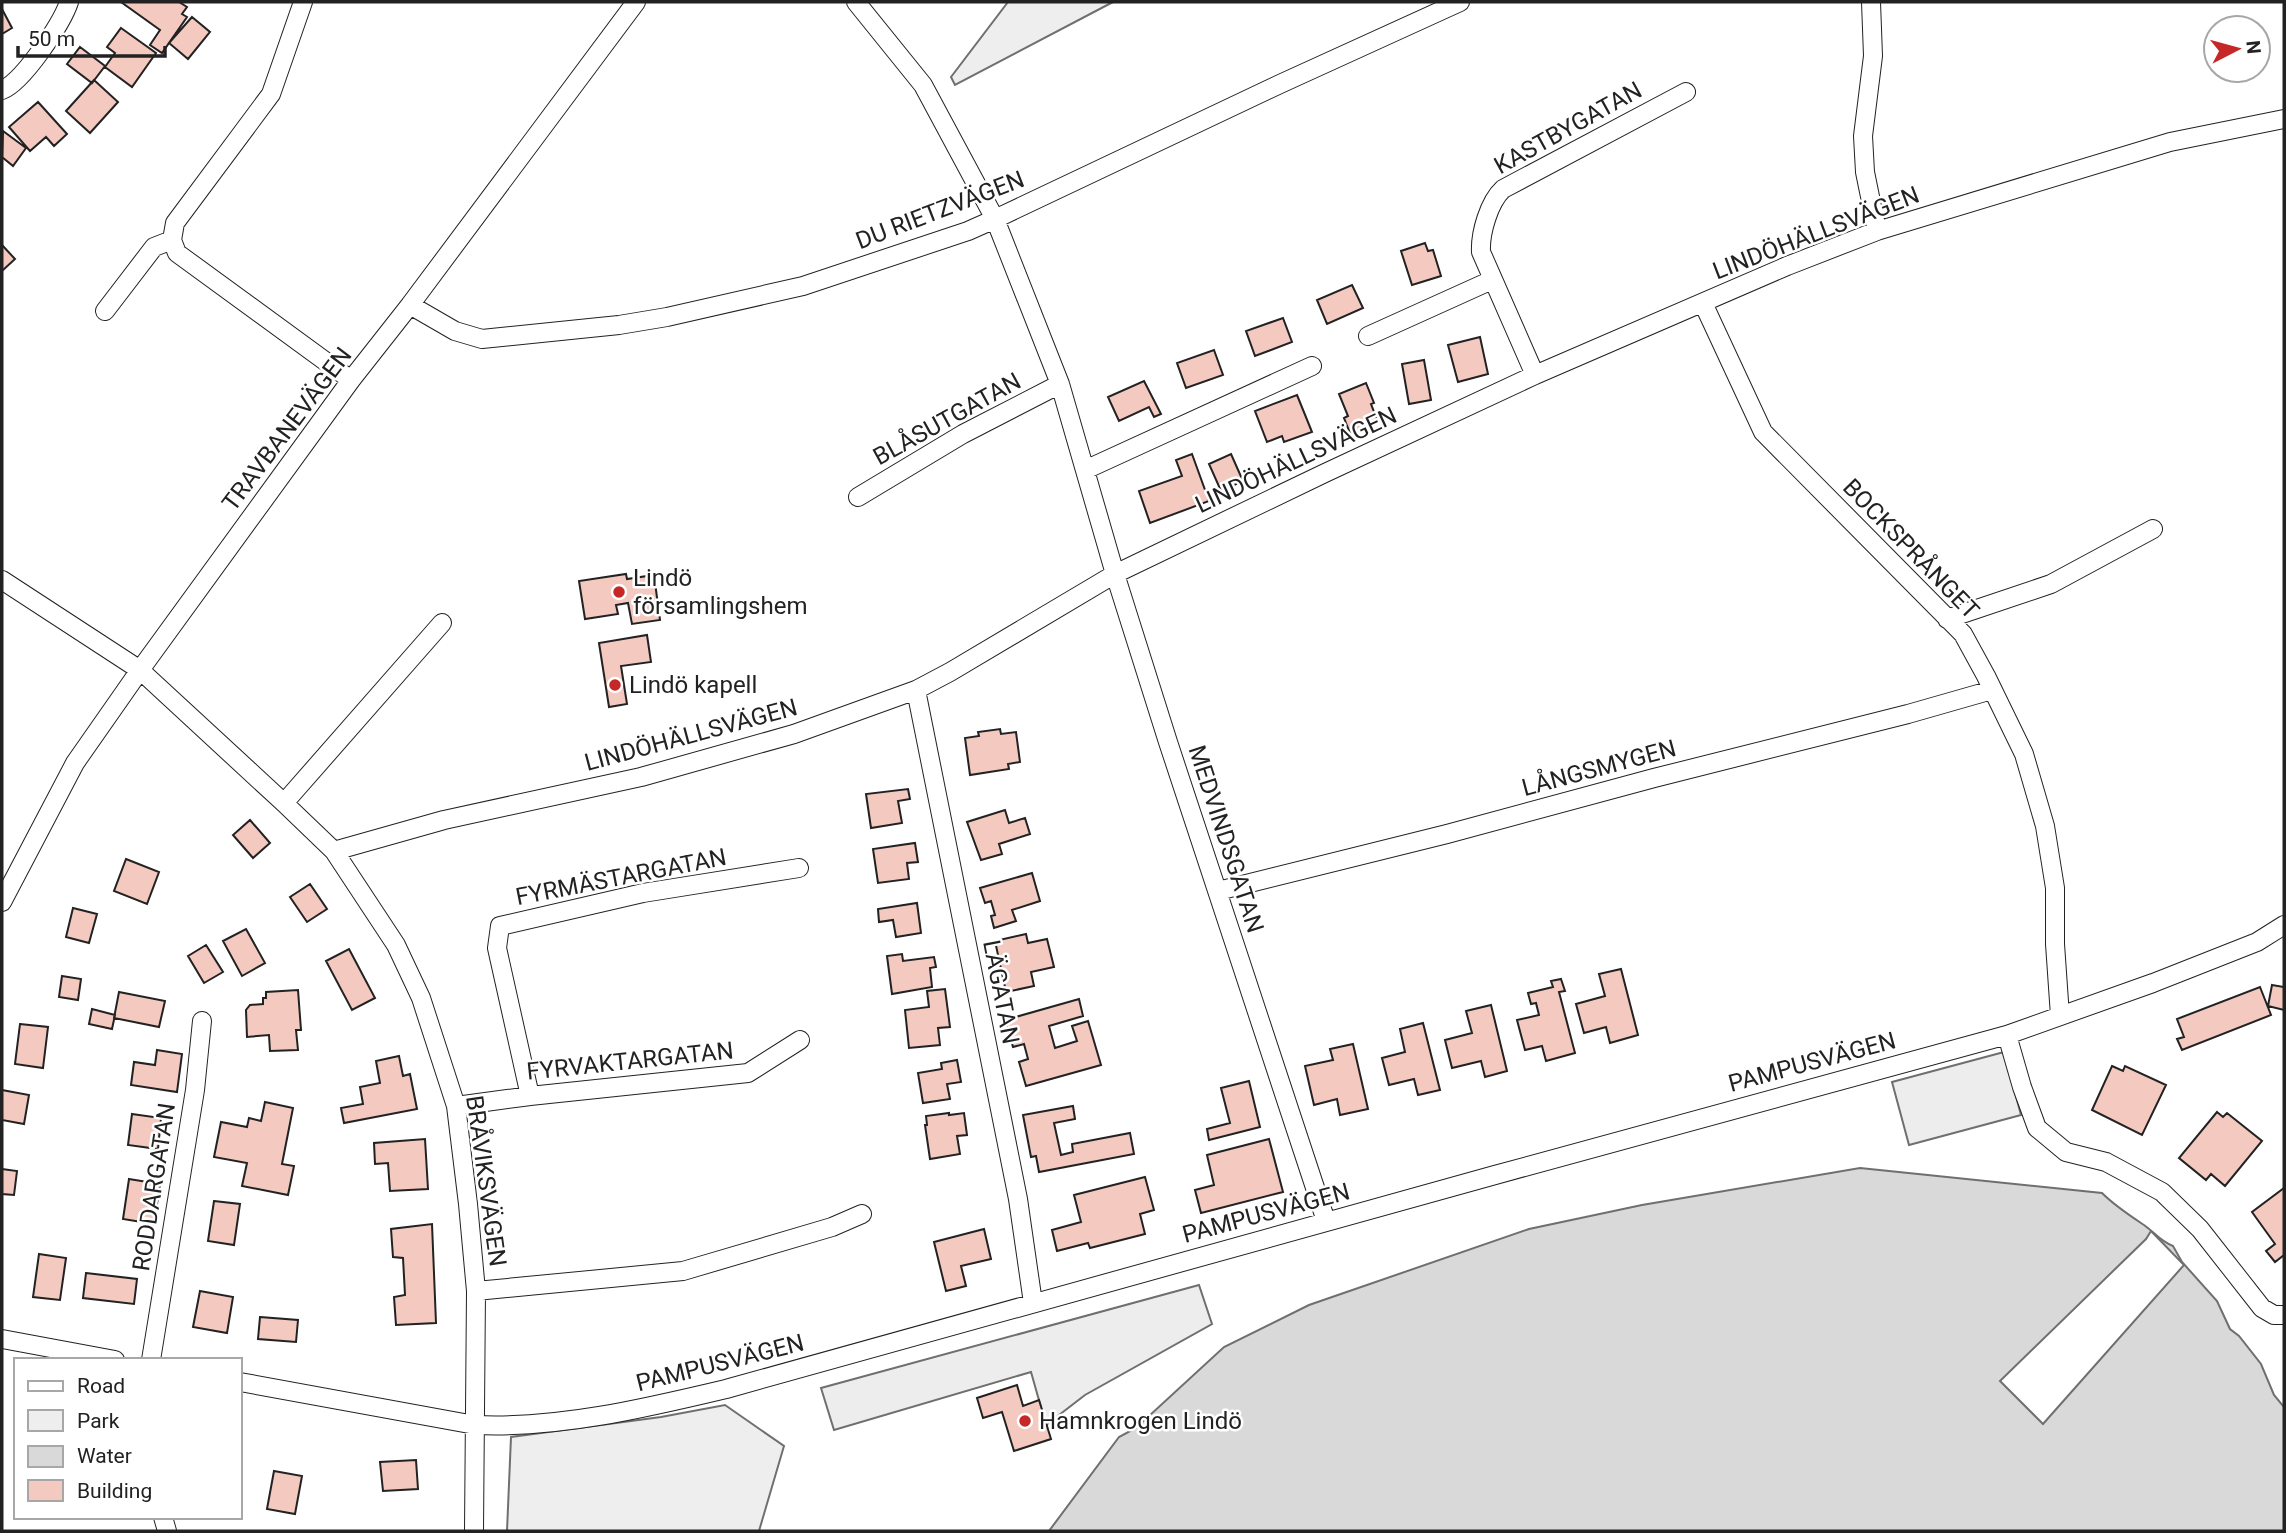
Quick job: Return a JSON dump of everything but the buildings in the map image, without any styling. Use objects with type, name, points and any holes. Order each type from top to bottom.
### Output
[{"type":"street","points":[[2,90],[35,58],[64,16],[69,2]]},
{"type":"street","points":[[303,2],[271,94],[175,223],[172,240],[177,253],[351,380]]},
{"type":"street","name":"TRAVBANEVÄGEN","points":[[2,902],[75,763],[140,670],[351,380],[636,2]]},
{"type":"street","name":"MEDVINDSGATAN","points":[[856,2],[923,85],[995,219],[1060,384],[1115,574],[1168,742],[1326,1222]]},
{"type":"street","name":"DU RIETZVÄGEN","points":[[410,305],[455,331],[482,339],[619,325],[667,317],[803,286],[968,231],[1460,2]]},
{"type":"street","points":[[1871,2],[1873,56],[1863,136],[1865,172],[1877,231]]},
{"type":"street","name":"KASTBYGATAN","points":[[1535,376],[1481,251],[1480,240],[1496,196],[1503,189],[1686,92]]},
{"type":"street","name":"LINDÖHÄLLSVÄGEN","points":[[334,851],[444,820],[641,777],[794,734],[916,691],[1115,574],[1325,472],[1535,376],[1787,266],[1877,231],[2170,142],[2284,119]]},
{"type":"street","points":[[106,311],[154,247],[172,240]]},
{"type":"street","points":[[1368,336],[1492,280]]},
{"type":"street","name":"BOCKSPRÅNGET","points":[[1703,303],[1763,432],[1963,634],[1992,690],[2024,754],[2045,826],[2055,888],[2055,944],[2060,1016]]},
{"type":"street","points":[[1085,470],[1311,366]]},
{"type":"street","name":"BLÅSUTGATAN","points":[[858,497],[963,434],[1060,384]]},
{"type":"street","points":[[1947,619],[2051,584],[2153,529]]},
{"type":"street","name":"BRÅVIKSVÄGEN","points":[[2,580],[140,670],[284,803],[334,851],[396,945],[421,999],[456,1106],[476,1291],[474,1531]]},
{"type":"street","points":[[284,803],[442,624]]},
{"type":"street","name":"LÅNGSMYGEN","points":[[1218,891],[1447,834],[1992,690]]},
{"type":"street","name":"LÄGATAN","points":[[916,691],[1018,1199],[1032,1303]]},
{"type":"street","name":"FYRMÄSTARGATAN","points":[[530,1096],[497,948],[500,926],[643,893],[799,868]]},
{"type":"street","name":"PAMPUSVÄGEN","points":[[242,1382],[475,1425],[494,1426],[638,1410],[726,1389],[2007,1035],[2257,942],[2284,925]]},
{"type":"street","name":"RODDARGATAN","points":[[151,1358],[195,1090],[202,1021]]},
{"type":"street","points":[[2007,1035],[2037,1128],[2066,1152],[2106,1161],[2162,1192],[2200,1229],[2262,1308],[2274,1315],[2284,1315]]},
{"type":"street","name":"FYRVAKTARGATAN","points":[[456,1106],[748,1073],[800,1040]]},
{"type":"street","points":[[476,1291],[683,1271],[832,1227],[862,1214]]},
{"type":"street","points":[[2,1339],[104,1358]]},
{"type":"green space","points":[[1008,2],[1113,2],[955,85],[951,77]]},
{"type":"green space","points":[[725,1405],[784,1446],[759,1531],[507,1531],[511,1437],[661,1417]]},
{"type":"shaded area","points":[[2004,1052],[2021,1115],[1909,1145],[1892,1082]]},
{"type":"shaded area","points":[[1199,1285],[1212,1324],[1085,1395],[1046,1425],[1031,1372],[834,1430],[821,1388]]},
{"type":"water","points":[[1860,1168],[2102,1193],[2173,1246],[2182,1262],[2217,1301],[2230,1329],[2261,1364],[2274,1395],[2284,1407],[2284,1531],[1049,1531],[1119,1437],[1136,1428],[1224,1347],[1309,1305],[1529,1229],[1642,1205]]},
{"type":"pier","points":[[2151,1231],[2184,1265],[2043,1424],[2000,1381],[2146,1239]]},
{"type":"place","name":"Lindö församlingshem","points":[[619,592]]},
{"type":"place","name":"Lindö kapell","points":[[615,685]]},
{"type":"place","name":"Hamnkrogen Lindö","points":[[1025,1421]]}]
